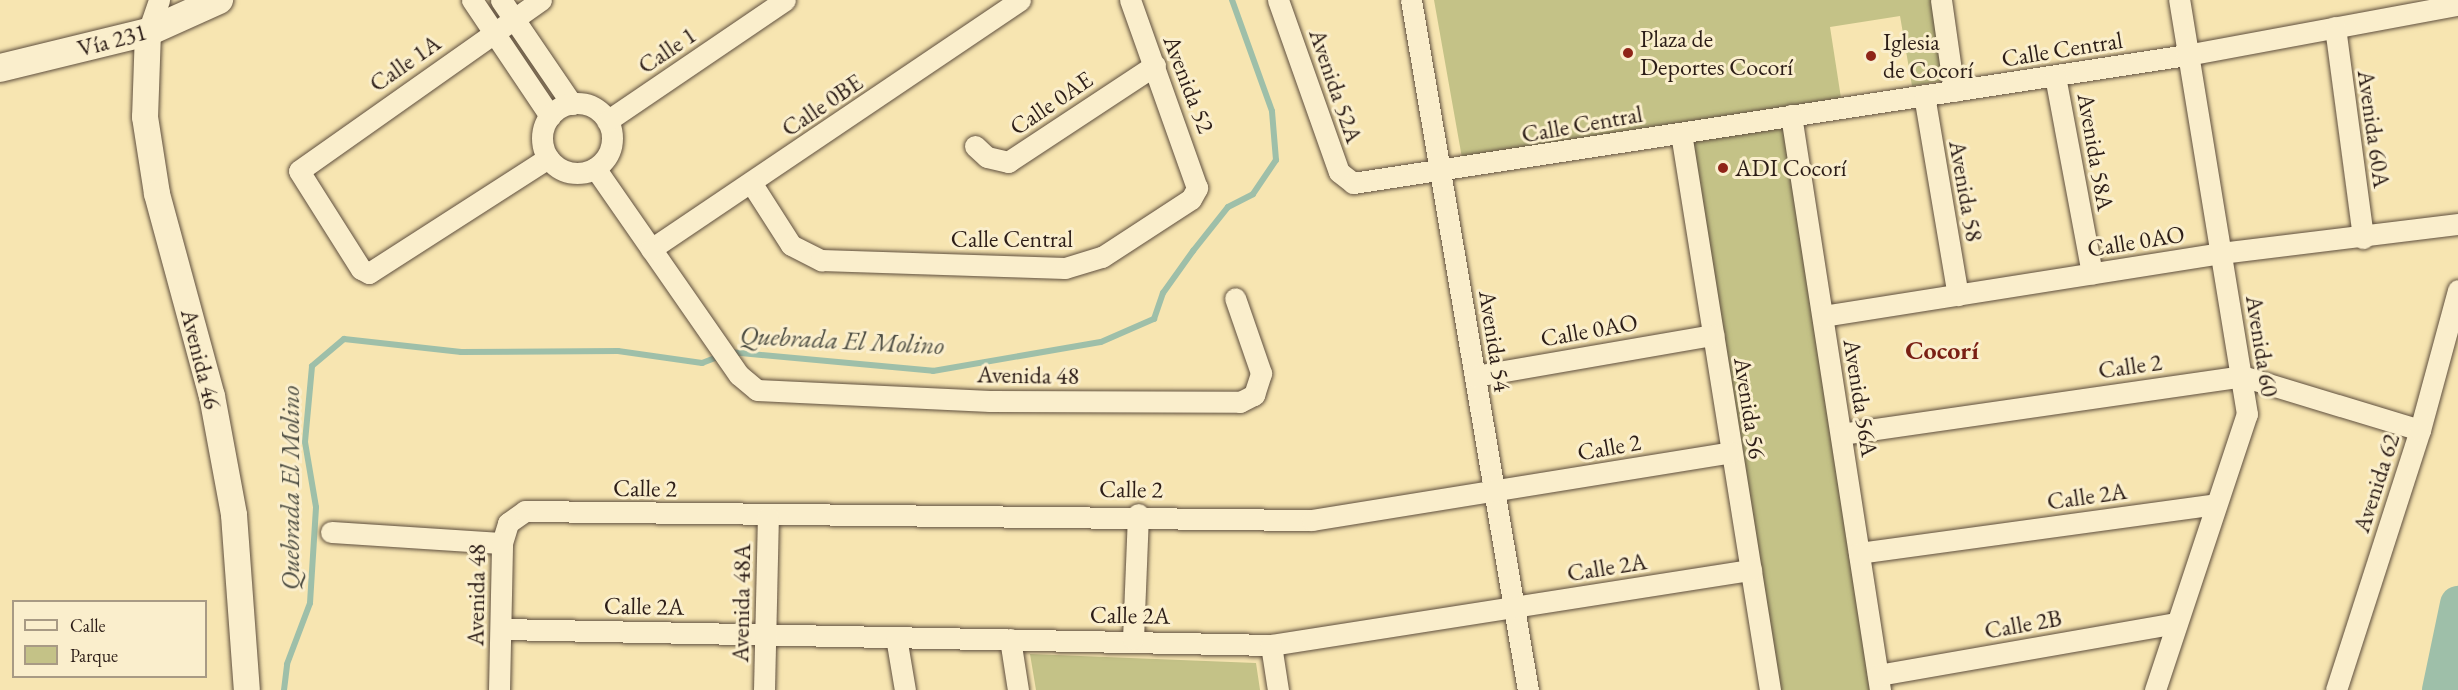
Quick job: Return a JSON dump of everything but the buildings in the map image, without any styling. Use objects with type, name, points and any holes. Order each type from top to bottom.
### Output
[{"type":"main road","name":"Vía 231","points":[[0,68],[148,32],[219,0]]},
{"type":"street","points":[[148,32],[159,0]]},
{"type":"street","points":[[472,0],[550,116]]},
{"type":"street","points":[[501,0],[572,104]]},
{"type":"street","name":"Calle 1A","points":[[541,0],[299,171],[360,268],[369,273],[548,158]]},
{"type":"street","name":"Calle 1","points":[[607,121],[785,0]]},
{"type":"street","name":"Calle 0BE","points":[[651,249],[752,184],[1020,0]]},
{"type":"street","name":"Avenida 52","points":[[1130,0],[1197,188]]},
{"type":"street","name":"Avenida 52A","points":[[1278,0],[1339,172],[1353,183]]},
{"type":"street","name":"Avenida 54","points":[[1411,0],[1528,690]]},
{"type":"street","points":[[1941,0],[1954,91]]},
{"type":"street","name":"Avenida 60","points":[[2155,690],[2247,414],[2179,0]]},
{"type":"street","name":"Calle Central","points":[[1353,183],[1442,173],[1791,115],[2187,55],[2458,5]]},
{"type":"street","name":"Avenida 60A","points":[[2335,27],[2363,238]]},
{"type":"street","name":"Avenida 46","points":[[148,32],[145,117],[157,194],[212,396],[234,515],[247,690]]},
{"type":"street","name":"Calle 0AE","points":[[975,146],[987,158],[1008,162],[1155,65]]},
{"type":"street","name":"Avenida 58A","points":[[2055,76],[2092,274]]},
{"type":"street","name":"Avenida 58","points":[[1924,95],[1958,295]]},
{"type":"street","points":[[572,104],[592,107],[607,121],[609,152],[595,168],[570,172],[548,158],[543,132],[550,116],[572,104]]},
{"type":"street","name":"Avenida 56A","points":[[1791,115],[1879,683]]},
{"type":"street","name":"Avenida 56","points":[[1681,133],[1770,690]]},
{"type":"street","name":"Avenida 48","points":[[595,168],[739,375],[757,390],[990,401],[1240,402],[1254,395],[1261,373],[1235,298]]},
{"type":"street","name":"Calle Central","points":[[752,184],[803,255],[821,260],[1065,268],[1102,256],[1191,199],[1197,188]]},
{"type":"street","name":"Calle 0AO","points":[[1823,316],[2221,253],[2363,238],[2458,224]]},
{"type":"street","name":"Avenida 62","points":[[2336,690],[2420,430],[2458,290]]},
{"type":"street","name":"Calle 0AO","points":[[1475,376],[1713,334]]},
{"type":"street","name":"Calle 2","points":[[1841,434],[2242,376],[2420,430]]},
{"type":"street","name":"Calle 2","points":[[525,511],[768,517],[1138,514],[1312,520],[1496,492],[1731,452]]},
{"type":"street","name":"Calle 2A","points":[[1859,553],[2216,504]]},
{"type":"street","name":"Avenida 48","points":[[499,690],[502,543],[508,523],[525,511]]},
{"type":"street","points":[[1133,639],[1138,514]]},
{"type":"street","name":"Avenida 48A","points":[[764,690],[768,517]]},
{"type":"street","points":[[331,532],[502,543]]},
{"type":"street","name":"Calle 2A","points":[[502,629],[1010,639],[1133,639],[1271,645],[1751,570]]},
{"type":"street","name":"Calle 2B","points":[[1879,683],[2177,623]]},
{"type":"street","points":[[896,637],[905,690]]},
{"type":"street","points":[[1010,639],[1018,690]]},
{"type":"street","points":[[1271,645],[1278,690]]},
{"type":"green space","name":"Plaza de Deportes Cocorí","points":[[1434,0],[1936,0],[1947,80],[1912,86],[1900,16],[1830,27],[1841,98],[1462,158]]},
{"type":"green space","points":[[1785,125],[1874,690],[1777,690],[1689,138]]},
{"type":"green space","points":[[1030,654],[1256,663],[1260,690],[1036,690]]},
{"type":"waterway","name":"Quebrada El Molino","points":[[284,690],[287,664],[310,603],[316,507],[305,442],[312,366],[344,339],[461,352],[618,351],[702,363],[730,352],[933,371],[1101,342],[1154,319],[1163,293],[1193,251],[1228,207],[1253,194],[1276,160],[1272,111],[1232,0]]},
{"type":"waterway","points":[[2440,690],[2458,604]]},
{"type":"place","name":"Plaza de Deportes Cocorí","points":[[1628,53]]},
{"type":"place","name":"Iglesia de Cocorí","points":[[1871,56]]},
{"type":"place","name":"ADI Cocorí","points":[[1723,168]]},
{"type":"district","name":"Cocorí","points":[[1942,351]]}]
